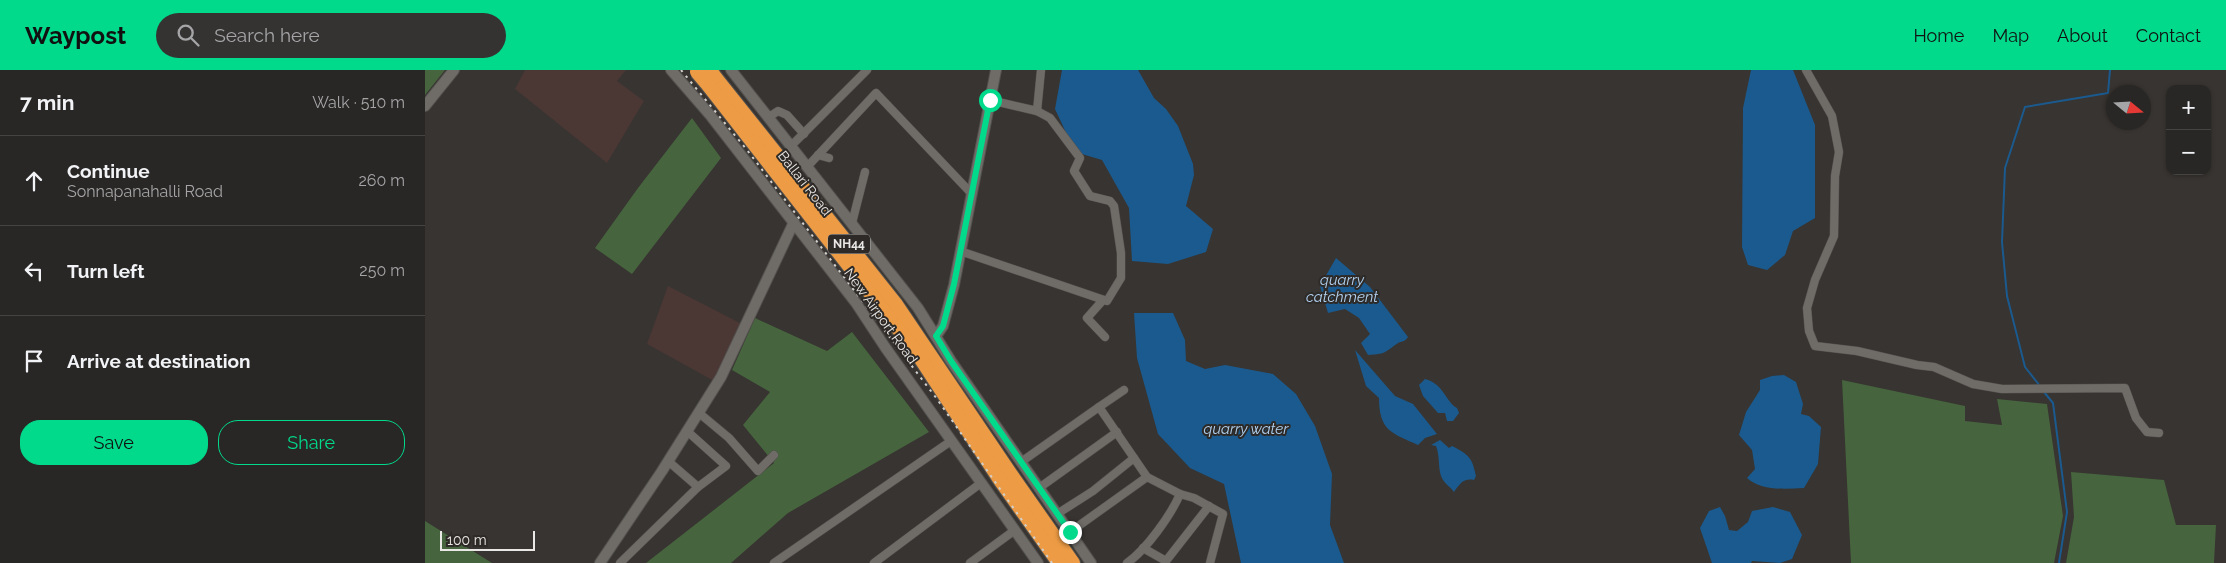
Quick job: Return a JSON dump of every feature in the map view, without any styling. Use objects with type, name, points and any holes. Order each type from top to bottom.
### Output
[{"type":"highway","name":"Ballari Road","points":[[706,74],[1014,479],[1073,563]]},
{"type":"highway","name":"Ballari Road","points":[[969,420],[1000,480],[1059,563]]},
{"type":"street","points":[[425,106],[455,70]]},
{"type":"street","name":"New Airport Road","points":[[671,70],[689,90],[856,303],[1036,562]]},
{"type":"street","points":[[731,70],[918,308],[1091,563]]},
{"type":"street","points":[[791,146],[867,70]]},
{"type":"street","points":[[936,336],[943,326],[996,70]]},
{"type":"street","points":[[1037,111],[1039,70]]},
{"type":"street","points":[[1807,70],[1832,116],[1839,152],[1835,176],[1834,236],[1815,280],[1807,308],[1809,332],[1815,346],[1857,351],[1933,367],[1973,384],[2002,389],[2125,388],[2136,418],[2147,432],[2159,433]]},
{"type":"street","points":[[689,90],[706,74]]},
{"type":"street","points":[[807,166],[876,92],[971,193]]},
{"type":"street","points":[[959,251],[1107,301],[1121,278],[1121,253],[1114,206],[1110,201],[1090,196],[1074,171],[1080,158],[1050,118],[1037,111],[990,100]]},
{"type":"street","points":[[769,117],[778,111],[787,115],[803,134]]},
{"type":"street","points":[[818,155],[829,158]]},
{"type":"street","points":[[851,223],[865,172]]},
{"type":"street","points":[[600,563],[721,377],[793,222]]},
{"type":"street","points":[[1103,300],[1087,318],[1105,337]]},
{"type":"street","points":[[1021,462],[1124,390]]},
{"type":"street","points":[[1099,407],[1147,477],[1223,514],[1210,563]]},
{"type":"street","points":[[699,413],[729,438],[758,471],[774,455]]},
{"type":"street","points":[[620,563],[698,487],[726,466],[687,431]]},
{"type":"street","points":[[1039,488],[1117,432]]},
{"type":"street","points":[[774,563],[951,441]]},
{"type":"street","points":[[1057,514],[1093,491],[1134,458]]},
{"type":"street","points":[[668,461],[698,487]]},
{"type":"street","points":[[1070,532],[1147,477]]},
{"type":"street","points":[[874,563],[981,483]]},
{"type":"street","points":[[1127,563],[1138,556],[1180,494]]},
{"type":"street","points":[[1143,548],[1167,562],[1209,506]]},
{"type":"street","points":[[970,563],[1015,530]]},
{"type":"shaded area","points":[[525,70],[626,70],[617,81],[644,101],[607,163],[515,89]]},
{"type":"shaded area","points":[[668,286],[742,324],[714,381],[647,344]]},
{"type":"green space","points":[[425,70],[445,70],[425,95]]},
{"type":"green space","points":[[692,118],[721,158],[632,274],[595,248]]},
{"type":"green space","points":[[755,318],[827,351],[852,332],[929,432],[788,513],[731,563],[646,563],[774,463],[743,425],[770,392],[732,370]]},
{"type":"green space","points":[[1842,380],[1965,406],[1965,421],[2002,425],[1997,399],[2047,404],[2063,516],[2054,563],[1851,563]]},
{"type":"green space","points":[[2071,472],[2164,480],[2176,525],[2216,525],[2214,563],[2066,563],[2074,517]]},
{"type":"green space","points":[[425,521],[492,563],[425,563]]},
{"type":"water","points":[[1062,70],[1138,70],[1154,98],[1166,109],[1178,126],[1193,164],[1194,175],[1186,206],[1213,229],[1206,252],[1168,264],[1132,261],[1129,208],[1102,160],[1075,152],[1055,109]]},
{"type":"water","points":[[1751,70],[1793,70],[1815,125],[1815,218],[1793,231],[1785,255],[1767,270],[1748,265],[1742,247],[1743,108]]},
{"type":"water","name":"quarry catchment","points":[[1336,258],[1370,287],[1408,337],[1406,340],[1384,352],[1368,355],[1361,343],[1370,334],[1359,318],[1345,309],[1328,313],[1320,286]]},
{"type":"water","name":"quarry water","points":[[1134,313],[1173,313],[1185,340],[1186,361],[1205,369],[1225,365],[1273,374],[1296,394],[1315,426],[1332,474],[1330,525],[1344,563],[1241,563],[1224,484],[1190,468],[1158,434],[1137,358]]},
{"type":"water","points":[[1355,350],[1395,396],[1413,404],[1437,434],[1425,438],[1418,445],[1394,434],[1384,424],[1381,418],[1379,398],[1366,386]]},
{"type":"water","points":[[1784,375],[1796,382],[1803,404],[1801,414],[1809,416],[1821,427],[1818,464],[1804,488],[1781,489],[1766,487],[1747,478],[1755,469],[1752,450],[1739,435],[1746,412],[1760,390],[1760,380]]},
{"type":"water","points":[[1425,379],[1436,384],[1457,408],[1459,413],[1453,421],[1447,421],[1445,413],[1438,413],[1423,396],[1419,385]]},
{"type":"water","points":[[1440,440],[1449,448],[1452,446],[1466,454],[1475,470],[1476,476],[1474,480],[1464,481],[1454,492],[1442,479],[1436,446],[1431,445]]},
{"type":"water","points":[[1720,507],[1729,530],[1737,531],[1748,522],[1752,511],[1773,507],[1790,512],[1802,535],[1792,559],[1780,563],[1752,561],[1751,563],[1712,563],[1700,528],[1709,511]]},
{"type":"waterway","points":[[2040,386],[2025,367],[2007,296],[2002,242],[2005,168],[2025,107],[2108,93],[2110,70]]},
{"type":"waterway","points":[[2044,392],[2053,403],[2067,512],[2059,563]]},
{"type":"railway","points":[[681,70],[747,150],[937,399],[1052,563]]},
{"type":"route","points":[[990,100],[954,284],[943,326],[936,336],[951,361],[1070,532]]}]
